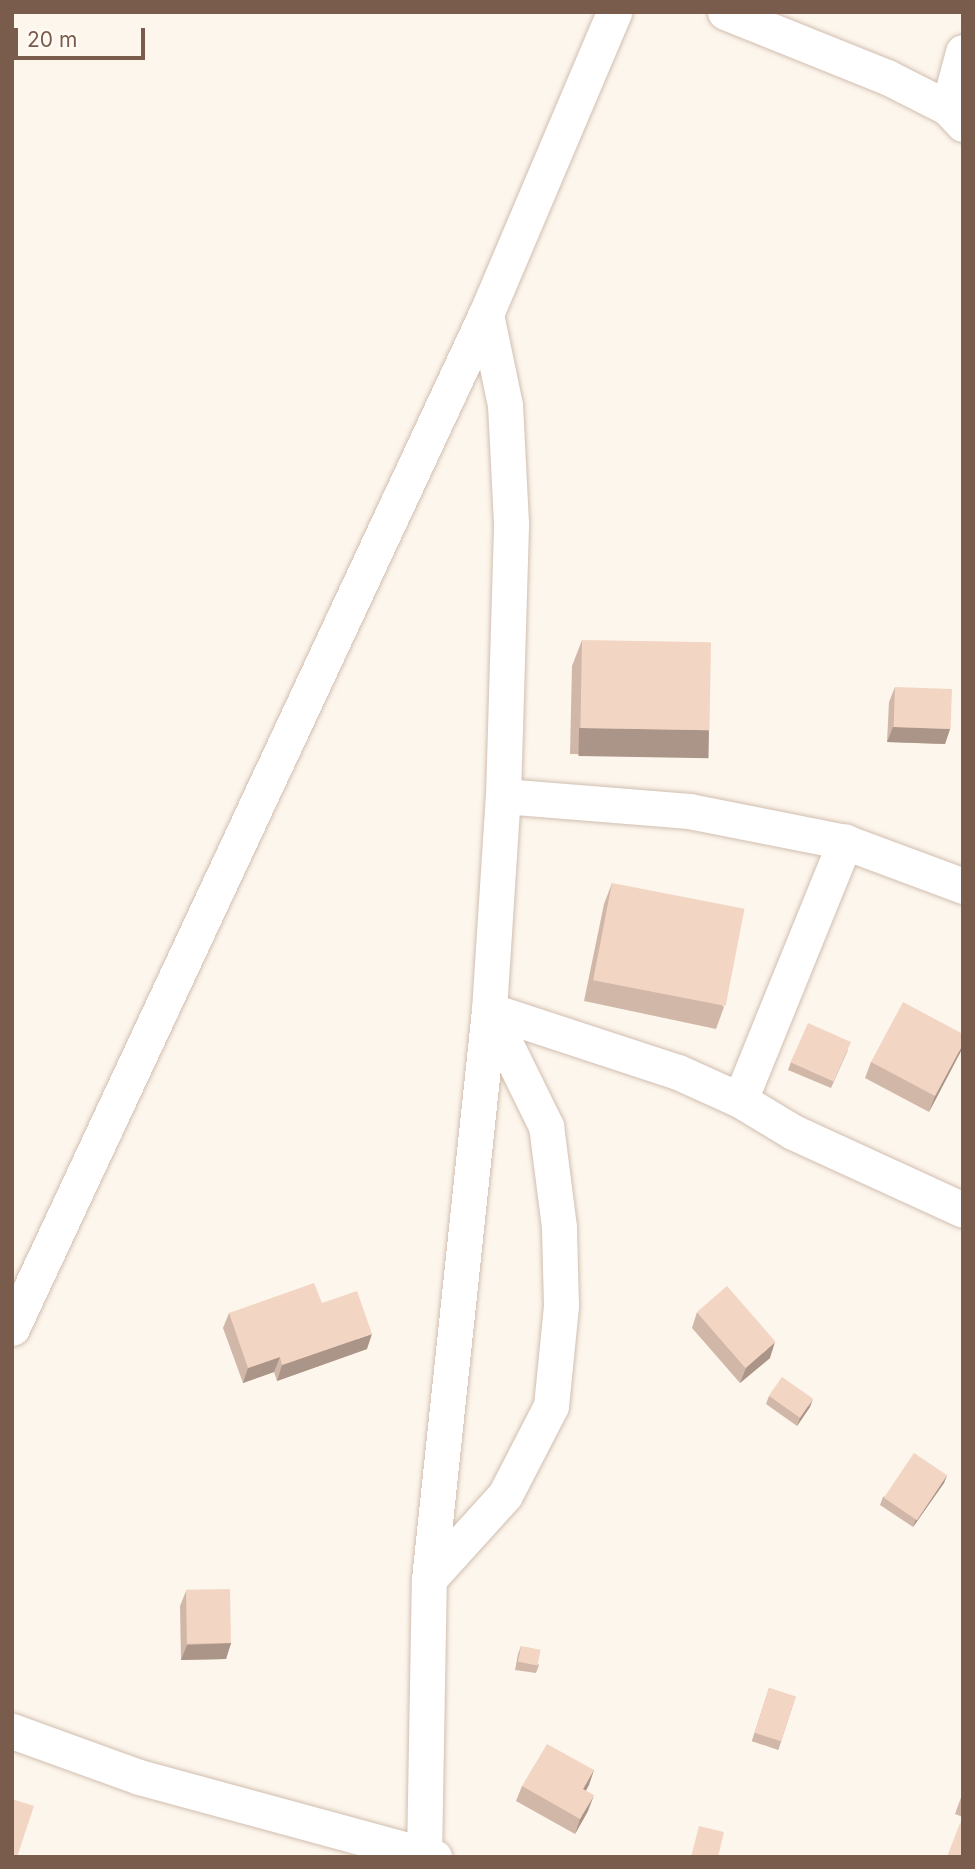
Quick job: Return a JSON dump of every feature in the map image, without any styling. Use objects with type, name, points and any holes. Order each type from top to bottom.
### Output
[{"type":"street","points":[[12,1328],[486,314],[614,12]]},
{"type":"street","points":[[725,12],[887,76],[955,116],[963,52]]},
{"type":"street","points":[[12,1731],[139,1777],[428,1856],[429,1579],[489,1010],[503,796],[512,523],[505,405],[486,314]]},
{"type":"street","points":[[503,796],[689,811],[845,842],[963,886]]},
{"type":"street","points":[[740,1100],[845,842]]},
{"type":"street","points":[[489,1010],[678,1072],[740,1100],[793,1132],[963,1210]]},
{"type":"street","points":[[429,1579],[505,1495],[551,1406],[561,1306],[560,1253],[546,1126],[489,1010]]},
{"type":"building","points":[[582,640],[711,642],[709,730],[580,728]]},
{"type":"building","points":[[895,687],[952,689],[951,729],[894,727]]},
{"type":"building","points":[[612,883],[745,909],[726,1006],[593,980]]},
{"type":"building","points":[[903,1002],[963,1034],[963,1044],[935,1096],[871,1062]]},
{"type":"building","points":[[808,1023],[851,1042],[833,1081],[791,1062]]},
{"type":"building","points":[[314,1283],[322,1303],[357,1291],[372,1334],[282,1365],[280,1357],[248,1368],[229,1313]]},
{"type":"building","points":[[727,1286],[776,1342],[745,1368],[697,1312]]},
{"type":"building","points":[[782,1377],[813,1399],[800,1418],[769,1396]]},
{"type":"building","points":[[914,1453],[947,1475],[917,1520],[884,1498]]},
{"type":"building","points":[[230,1589],[231,1643],[187,1644],[186,1590]]},
{"type":"building","points":[[521,1646],[541,1650],[538,1666],[518,1662]]},
{"type":"building","points":[[769,1688],[796,1697],[781,1741],[754,1733]]},
{"type":"building","points":[[547,1744],[594,1770],[583,1789],[594,1795],[580,1819],[522,1786]]},
{"type":"building","points":[[12,1799],[34,1806],[17,1857],[12,1857]]},
{"type":"building","points":[[960,1823],[963,1824],[963,1857],[947,1857]]},
{"type":"building","points":[[699,1826],[724,1832],[718,1857],[691,1857]]}]
